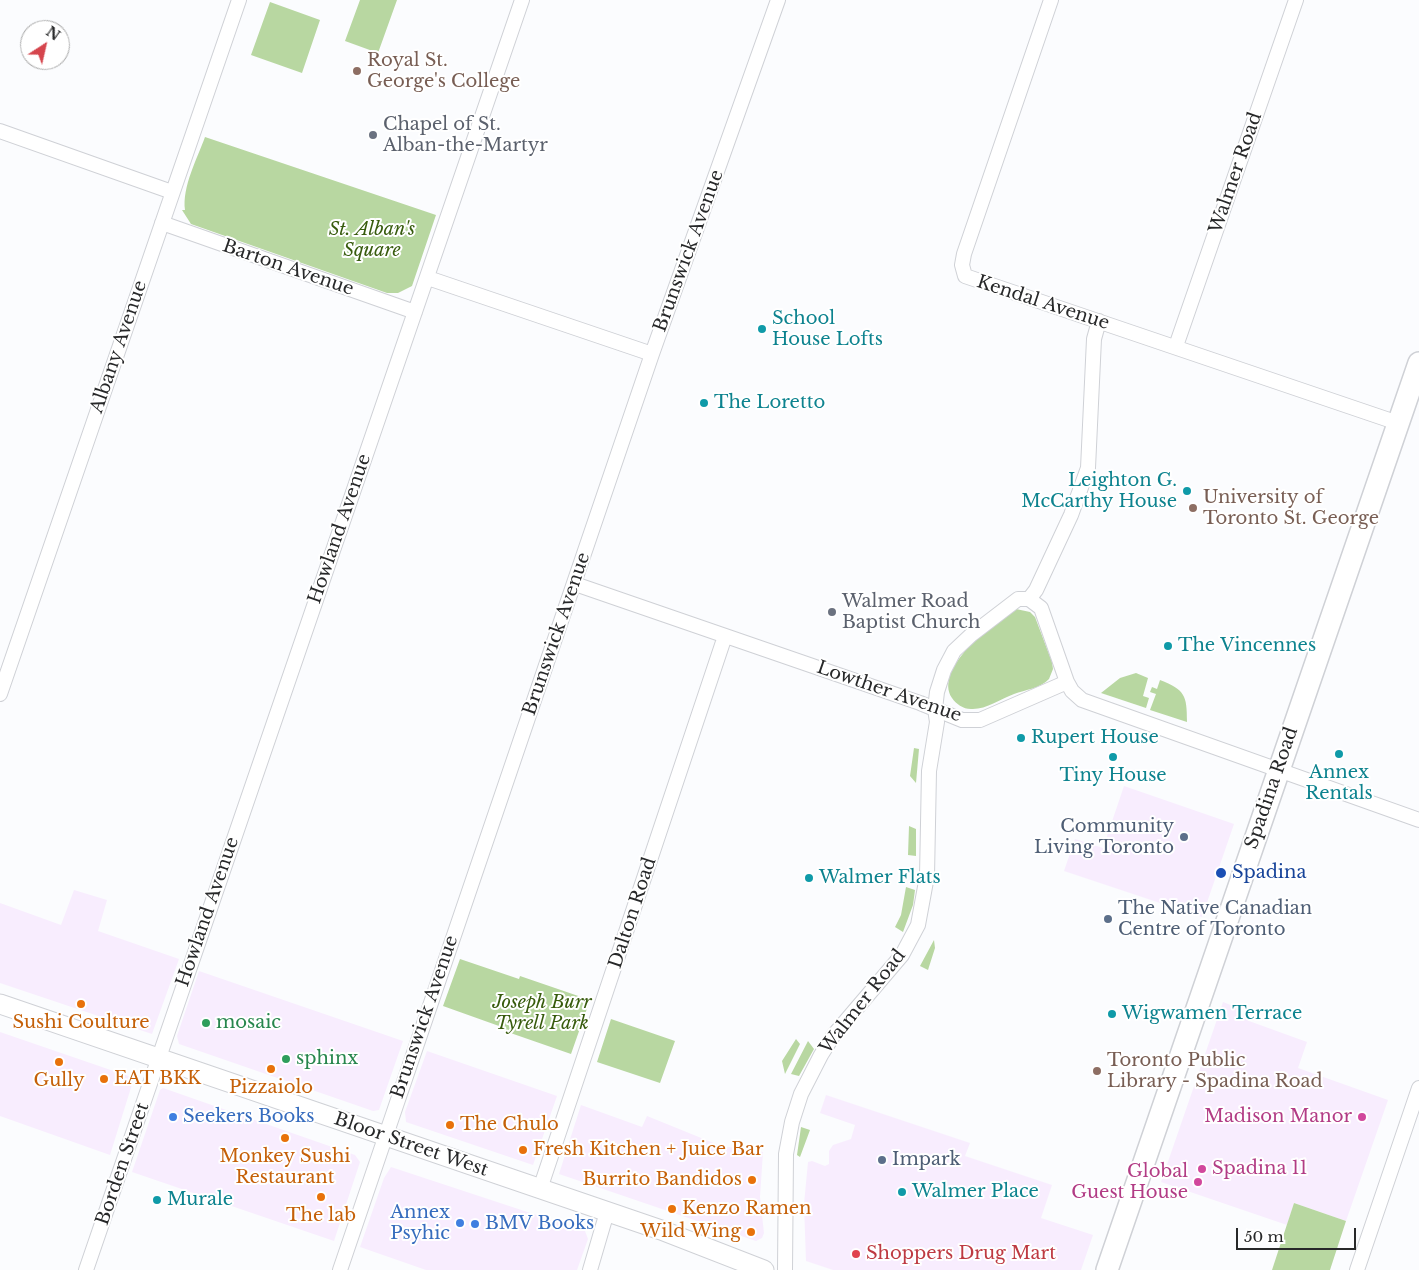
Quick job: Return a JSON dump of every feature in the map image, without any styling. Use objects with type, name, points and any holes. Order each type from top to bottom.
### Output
[{"type":"main road","name":"Spadina Road","points":[[1107,1270],[1419,363]]},
{"type":"main road","name":"Bloor Street West","points":[[0,1004],[608,1212],[764,1270]]},
{"type":"street","name":"Albany Avenue","points":[[0,694],[239,0]]},
{"type":"street","name":"Howland Avenue","points":[[158,1058],[428,278],[522,0]]},
{"type":"street","name":"Brunswick Avenue","points":[[340,1270],[652,354],[778,0]]},
{"type":"street","name":"Kendal Avenue","points":[[1050,0],[964,254],[963,272],[969,279],[1176,346],[1398,423]]},
{"type":"street","name":"Walmer Road","points":[[1176,346],[1296,0]]},
{"type":"street","points":[[0,131],[172,192]]},
{"type":"street","name":"Barton Avenue","points":[[162,223],[415,312]]},
{"type":"street","points":[[428,278],[652,354]]},
{"type":"street","points":[[1099,321],[1094,339],[1088,468],[1068,522],[1036,590],[1029,599],[1041,608],[1067,682],[1072,691],[1082,700],[1419,820]]},
{"type":"street","name":"Lowther Avenue","points":[[575,584],[962,720],[980,720],[1067,682]]},
{"type":"street","name":"Walmer Road","points":[[785,1270],[786,1154],[792,1122],[801,1094],[833,1036],[902,955],[918,925],[926,876],[929,771],[937,722],[935,709],[939,685],[954,651],[1006,606],[1018,598],[1029,599]]},
{"type":"street","name":"Dalton Road","points":[[540,1189],[725,636]]},
{"type":"street","name":"Borden Street","points":[[86,1270],[158,1058]]},
{"type":"street","points":[[1357,1270],[1419,1088]]},
{"type":"street","points":[[590,1270],[608,1212]]},
{"type":"shaded area","points":[[1124,786],[1234,824],[1202,917],[1064,871],[1075,839],[1103,848]]},
{"type":"shaded area","points":[[74,890],[107,900],[98,931],[179,959],[152,1034],[0,983],[0,903],[61,925]]},
{"type":"shaded area","points":[[199,971],[403,1041],[379,1110],[373,1111],[179,1044],[177,1036]]},
{"type":"shaded area","points":[[1223,1002],[1233,1006],[1249,1021],[1307,1042],[1298,1068],[1388,1100],[1346,1221],[1294,1203],[1287,1225],[1161,1182]]},
{"type":"shaded area","points":[[0,1032],[134,1078],[110,1155],[0,1116]]},
{"type":"shaded area","points":[[427,1051],[557,1096],[533,1165],[406,1122],[405,1112]]},
{"type":"shaded area","points":[[163,1088],[355,1155],[360,1162],[334,1241],[132,1172],[160,1090]]},
{"type":"shaded area","points":[[826,1095],[970,1143],[965,1156],[1052,1185],[1041,1218],[1093,1235],[1081,1270],[833,1270],[806,1261],[804,1204],[808,1162],[812,1161],[825,1166],[829,1164],[829,1151],[833,1145],[851,1139],[855,1125],[820,1113]]},
{"type":"shaded area","points":[[581,1105],[642,1127],[647,1116],[721,1146],[763,1152],[760,1197],[764,1233],[762,1238],[756,1241],[559,1174]]},
{"type":"shaded area","points":[[391,1167],[585,1231],[588,1239],[577,1270],[426,1270],[360,1247],[384,1178]]},
{"type":"green space","points":[[360,0],[397,0],[378,53],[345,41]]},
{"type":"green space","points":[[270,2],[320,20],[302,73],[251,55]]},
{"type":"green space","name":"St. Alban's Square","points":[[205,137],[436,215],[412,286],[398,293],[387,293],[191,224],[182,210],[185,210],[188,183]]},
{"type":"green space","points":[[1016,609],[1030,612],[1035,617],[1052,662],[1053,669],[1049,679],[1037,687],[1014,694],[982,708],[968,709],[960,706],[952,698],[948,686],[951,674],[958,660],[981,635]]},
{"type":"green space","points":[[1136,673],[1148,678],[1143,696],[1149,698],[1146,708],[1101,693],[1120,678]]},
{"type":"green space","points":[[1160,680],[1175,687],[1183,695],[1186,705],[1187,722],[1150,710],[1156,694],[1150,692],[1152,687],[1157,689]]},
{"type":"green space","points":[[914,748],[919,749],[916,783],[910,776]]},
{"type":"green space","points":[[909,826],[916,829],[916,856],[908,855]]},
{"type":"green space","points":[[906,887],[915,890],[913,905],[903,932],[895,927],[901,915]]},
{"type":"green space","points":[[934,940],[935,948],[928,970],[920,966]]},
{"type":"green space","name":"Joseph Burr Tyrell Park","points":[[460,959],[519,979],[520,976],[590,1000],[571,1054],[499,1029],[499,1026],[443,1006]]},
{"type":"green space","points":[[611,1019],[675,1041],[660,1083],[597,1062]]},
{"type":"green space","points":[[796,1039],[800,1044],[785,1074],[782,1061]]},
{"type":"green space","points":[[808,1041],[814,1049],[799,1076],[791,1074]]},
{"type":"green space","points":[[801,1127],[810,1130],[800,1157],[797,1155]]},
{"type":"green space","points":[[1294,1203],[1346,1221],[1330,1270],[1272,1270]]},
{"type":"place","name":"Royal St. George's College","points":[[357,71]]},
{"type":"place","name":"Chapel of St. Alban-the-Martyr","points":[[373,135]]},
{"type":"place","name":"School House Lofts","points":[[762,329]]},
{"type":"place","name":"The Loretto","points":[[704,403]]},
{"type":"place","name":"Leighton G. McCarthy House","points":[[1187,491]]},
{"type":"place","name":"University of Toronto St. George","points":[[1193,508]]},
{"type":"place","name":"Walmer Road Baptist Church","points":[[832,612]]},
{"type":"place","name":"The Vincennes","points":[[1168,646]]},
{"type":"place","name":"Rupert House","points":[[1021,738]]},
{"type":"place","name":"Annex Rentals","points":[[1339,754]]},
{"type":"place","name":"Tiny House","points":[[1113,757]]},
{"type":"place","name":"Community Living Toronto","points":[[1184,837]]},
{"type":"place","name":"Spadina","points":[[1221,873]]},
{"type":"place","name":"Walmer Flats","points":[[809,878]]},
{"type":"place","name":"The Native Canadian Centre of Toronto","points":[[1108,919]]},
{"type":"place","name":"Sushi Coulture","points":[[81,1004]]},
{"type":"place","name":"Wigwamen Terrace","points":[[1112,1014]]},
{"type":"place","name":"mosaic","points":[[206,1023]]},
{"type":"place","name":"sphinx","points":[[286,1059]]},
{"type":"place","name":"Gully","points":[[59,1062]]},
{"type":"place","name":"Pizzaiolo","points":[[271,1069]]},
{"type":"place","name":"Toronto Public Library - Spadina Road","points":[[1097,1071]]},
{"type":"place","name":"EAT BKK","points":[[104,1079]]},
{"type":"place","name":"Seekers Books","points":[[173,1117]]},
{"type":"place","name":"Madison Manor","points":[[1362,1117]]},
{"type":"place","name":"The Chulo","points":[[450,1125]]},
{"type":"place","name":"Monkey Sushi Restaurant","points":[[285,1138]]},
{"type":"place","name":"Fresh Kitchen + Juice Bar","points":[[523,1150]]},
{"type":"place","name":"Impark","points":[[882,1160]]},
{"type":"place","name":"Spadina 11","points":[[1202,1169]]},
{"type":"place","name":"Burrito Bandidos","points":[[752,1180]]},
{"type":"place","name":"Global Guest House","points":[[1198,1182]]},
{"type":"place","name":"Walmer Place","points":[[902,1192]]},
{"type":"place","name":"The lab","points":[[321,1197]]},
{"type":"place","name":"Murale","points":[[157,1200]]},
{"type":"place","name":"Kenzo Ramen","points":[[672,1209]]},
{"type":"place","name":"Annex Psyhic","points":[[460,1223]]},
{"type":"place","name":"BMV Books","points":[[475,1224]]},
{"type":"place","name":"Wild Wing","points":[[751,1232]]},
{"type":"place","name":"Shoppers Drug Mart","points":[[856,1254]]}]
